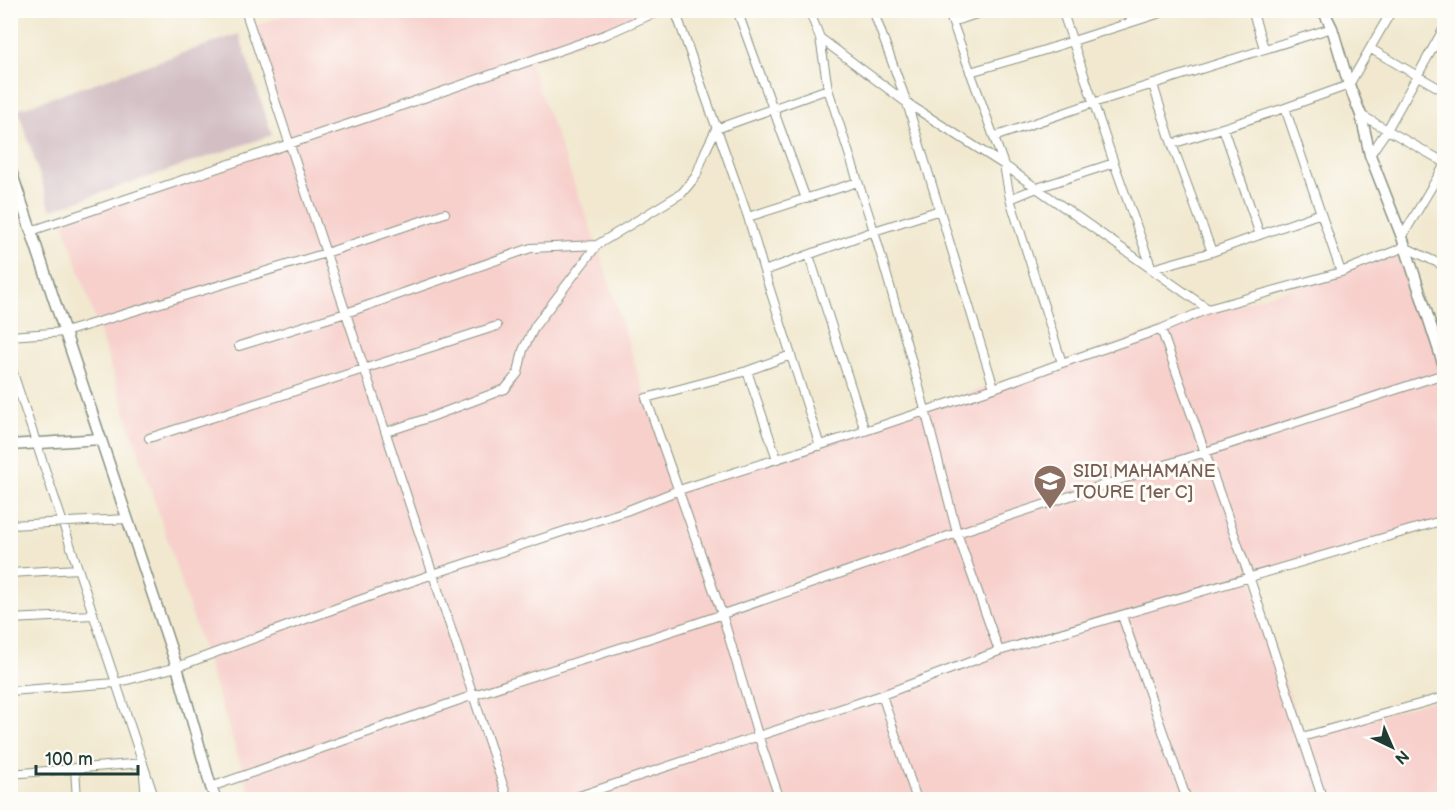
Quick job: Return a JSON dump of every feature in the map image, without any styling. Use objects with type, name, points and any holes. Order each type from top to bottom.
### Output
[{"type":"street","points":[[245,10],[508,800]]},
{"type":"street","points":[[31,231],[607,34],[661,10]]},
{"type":"street","points":[[675,10],[748,217],[820,446]]},
{"type":"street","points":[[737,10],[806,199]]},
{"type":"street","points":[[809,10],[820,38],[828,89],[874,231],[926,411],[957,534],[999,651]]},
{"type":"street","points":[[873,10],[907,103],[994,388]]},
{"type":"street","points":[[948,10],[1004,165],[1010,199],[1062,363]]},
{"type":"street","points":[[952,22],[989,10]]},
{"type":"street","points":[[1062,10],[1152,268]]},
{"type":"street","points":[[1128,10],[1132,22]]},
{"type":"street","points":[[970,72],[1170,10]]},
{"type":"street","points":[[1252,10],[1264,48]]},
{"type":"street","points":[[1323,10],[1332,28],[1349,85],[1361,115],[1370,155],[1403,242],[1444,366]]},
{"type":"street","points":[[1172,144],[1349,85],[1392,10]]},
{"type":"street","points":[[994,136],[1332,28]]},
{"type":"street","points":[[1370,155],[1387,130],[1444,28]]},
{"type":"street","points":[[820,38],[907,103],[1004,165],[1208,309]]},
{"type":"street","points":[[1371,49],[1444,91]]},
{"type":"street","points":[[1153,85],[1212,252]]},
{"type":"street","points":[[386,432],[505,389],[518,373],[523,350],[535,326],[597,245],[682,193],[696,177],[716,129],[828,89]]},
{"type":"street","points":[[1284,108],[1341,272]]},
{"type":"street","points":[[1361,115],[1444,162]]},
{"type":"street","points":[[1223,128],[1260,235]]},
{"type":"street","points":[[1010,199],[1114,163]]},
{"type":"street","points":[[10,691],[116,683],[177,667],[433,574],[626,511],[679,490],[994,388],[1161,329],[1208,309],[1341,272],[1403,242],[1444,166]]},
{"type":"street","points":[[10,168],[16,202],[31,231],[101,439],[177,667],[216,800]]},
{"type":"street","points":[[748,217],[858,182]]},
{"type":"street","points":[[764,272],[874,231],[940,210]]},
{"type":"street","points":[[10,336],[65,332],[326,253],[445,213]]},
{"type":"street","points":[[1152,268],[1212,252],[1321,213]]},
{"type":"street","points":[[1403,242],[1444,266]]},
{"type":"street","points":[[239,346],[346,313],[531,248],[597,245]]},
{"type":"street","points":[[808,255],[865,431]]},
{"type":"street","points":[[149,438],[497,326]]},
{"type":"street","points":[[1161,329],[1250,576],[1323,800]]},
{"type":"street","points":[[780,800],[722,614],[646,398],[747,371],[791,355]]},
{"type":"street","points":[[10,364],[155,800]]},
{"type":"street","points":[[747,371],[777,459]]},
{"type":"street","points":[[211,787],[474,695],[1444,374]]},
{"type":"street","points":[[10,445],[101,439]]},
{"type":"street","points":[[10,525],[127,519]]},
{"type":"street","points":[[567,800],[882,695],[999,651],[1444,520]]},
{"type":"street","points":[[10,573],[78,569]]},
{"type":"street","points":[[10,619],[93,615]]},
{"type":"street","points":[[1122,616],[1187,800]]},
{"type":"street","points":[[882,695],[917,800]]},
{"type":"street","points":[[1302,737],[1444,697]]},
{"type":"street","points":[[10,774],[143,763]]},
{"type":"street","points":[[143,763],[146,800]]},
{"type":"street","points":[[75,768],[77,800]]},
{"type":"shaded area","points":[[301,10],[661,11],[529,62],[597,245],[678,490],[1161,329],[1401,253],[1444,373],[1444,520],[1250,576],[1303,737],[1444,697],[1444,799],[252,799],[63,221],[289,143],[251,27]]},
{"type":"shaded area","points":[[239,34],[272,135],[51,210],[18,109]]},
{"type":"place","name":"SIDI MAHAMANE TOURE [1er C]","points":[[1050,510]]}]
